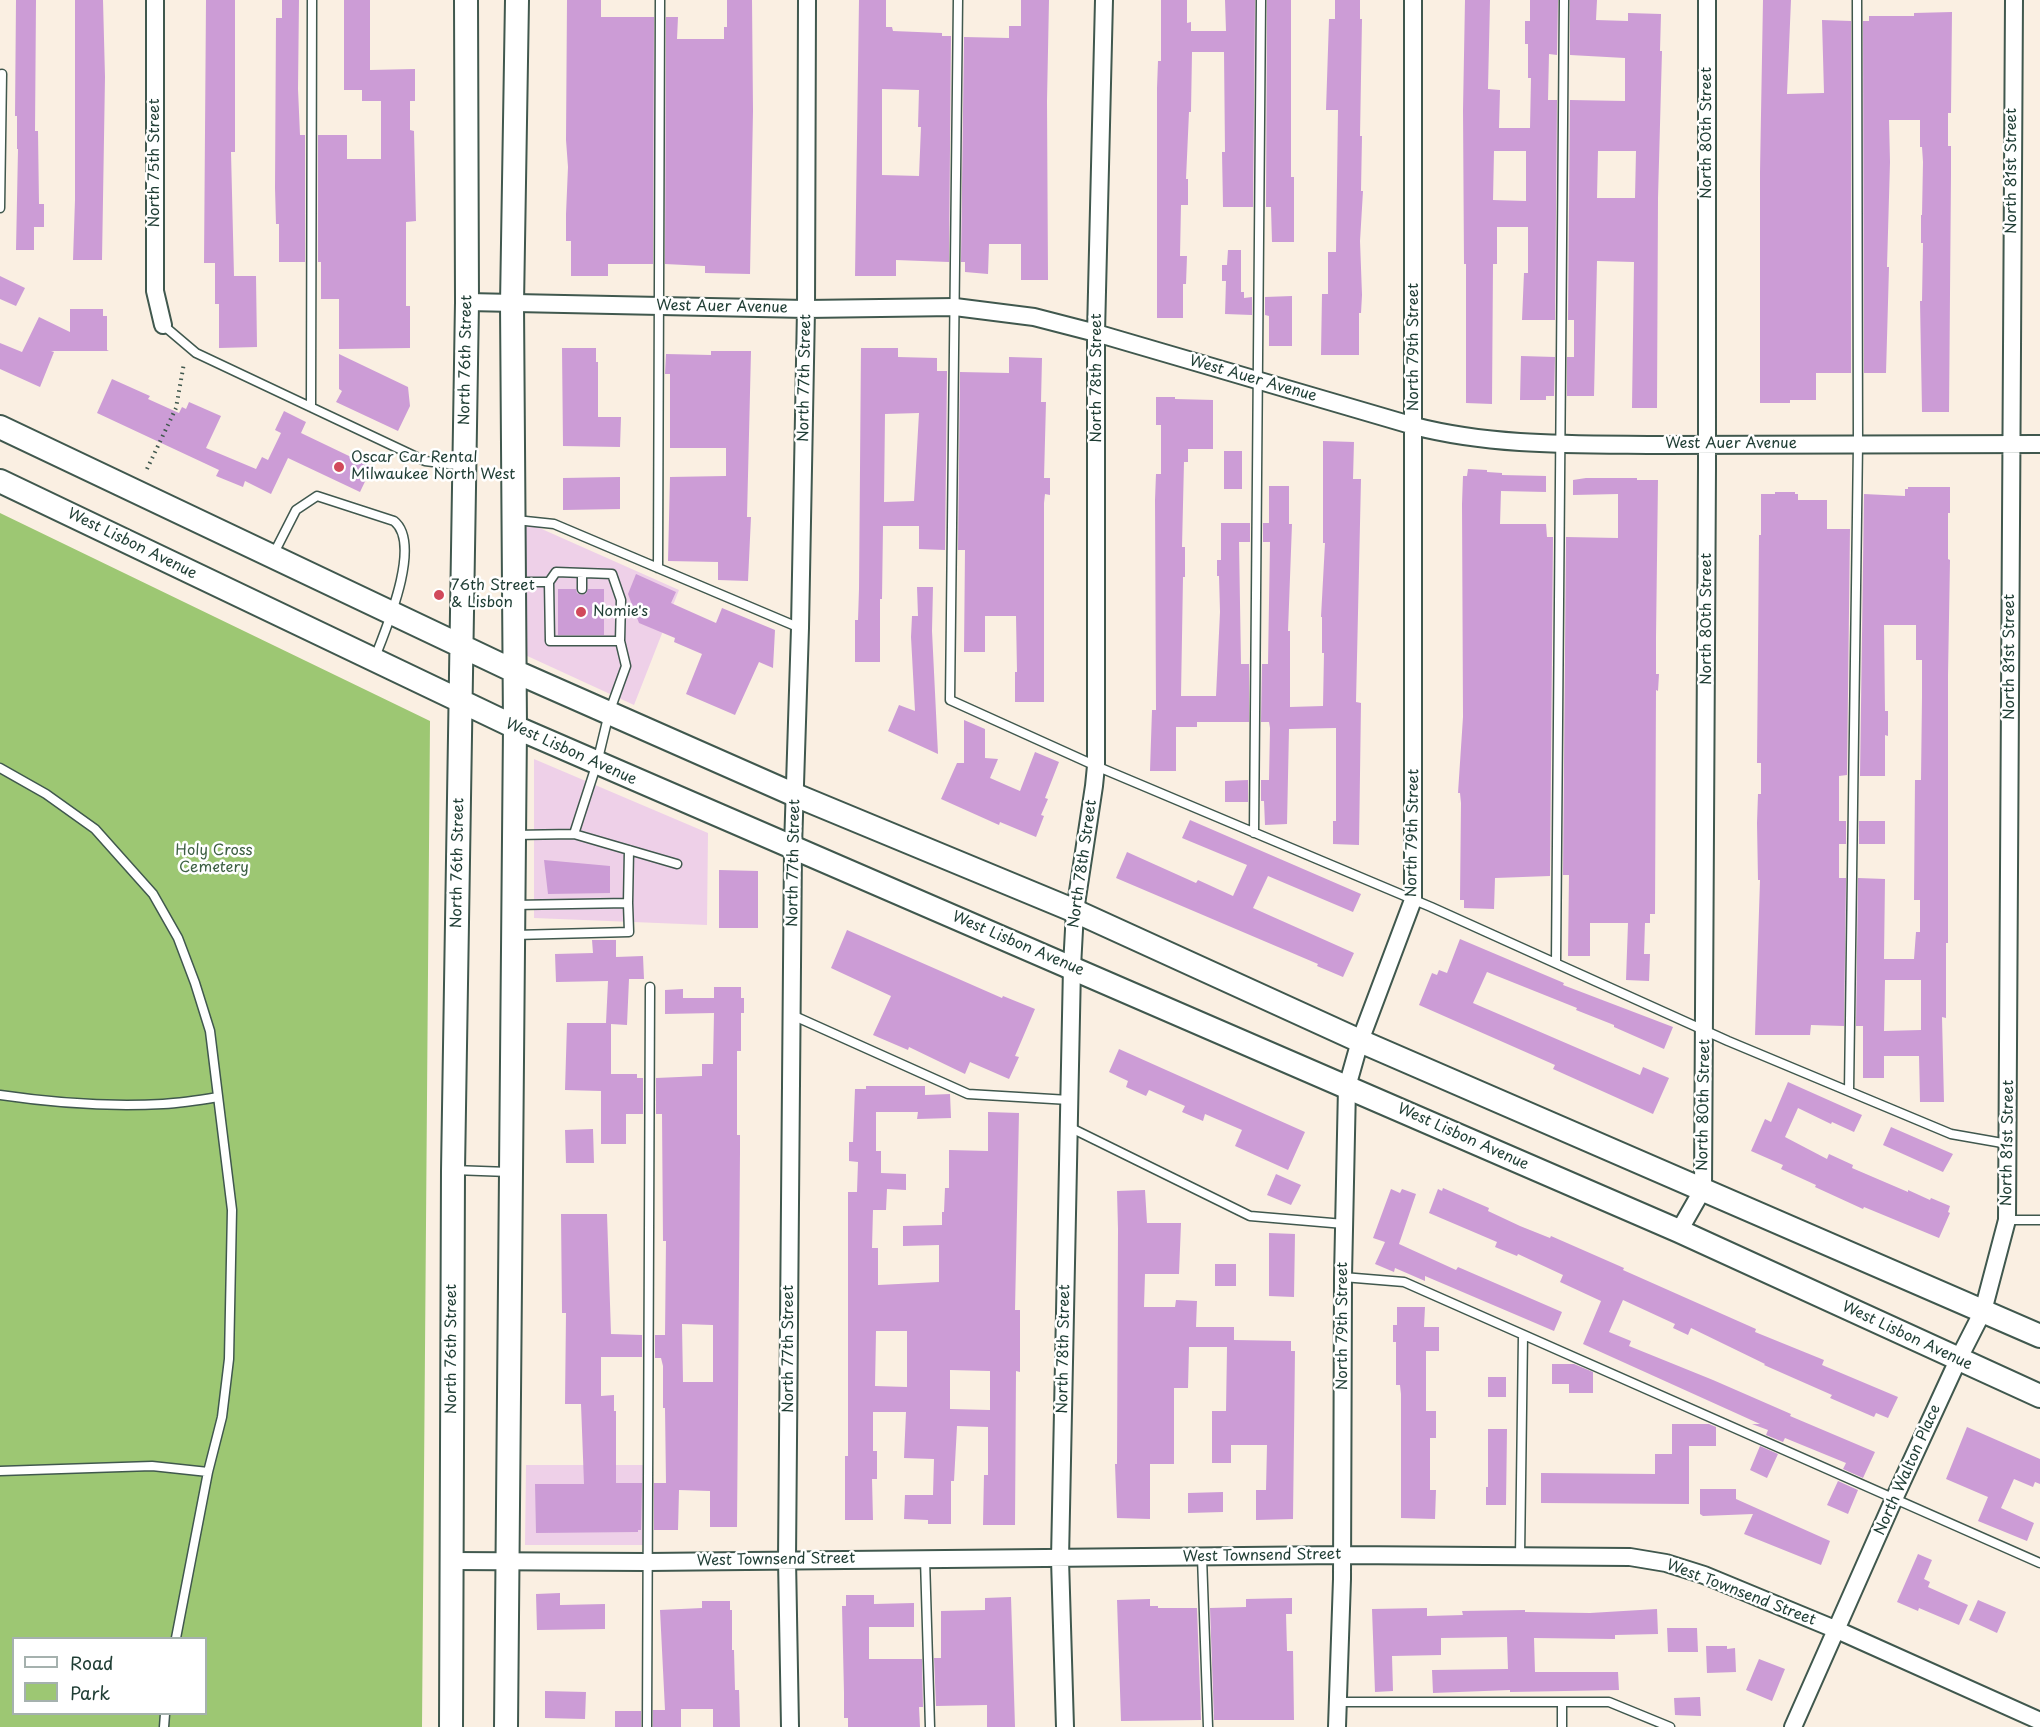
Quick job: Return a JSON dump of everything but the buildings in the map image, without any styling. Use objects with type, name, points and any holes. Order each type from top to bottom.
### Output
[{"type":"main road","name":"North 76th Street","points":[[451,1727],[453,1170],[467,303],[466,0]]},
{"type":"main road","points":[[506,1727],[515,727],[512,304],[517,0]]},
{"type":"main road","points":[[0,427],[514,671],[795,795],[1075,912],[1360,1041],[2040,1336]]},
{"type":"main road","name":"West Lisbon Avenue","points":[[0,481],[515,727],[1679,1231],[2040,1396]]},
{"type":"street","name":"North 75th Street","points":[[154,0],[155,291],[163,325]]},
{"type":"street","name":"North 77th Street","points":[[790,1727],[787,1559],[793,847],[806,309],[807,0]]},
{"type":"street","name":"North 78th Street","points":[[1065,1727],[1060,1559],[1072,967],[1075,912],[1096,766],[1096,333],[1104,0]]},
{"type":"street","name":"North 79th Street","points":[[1338,1727],[1347,1087],[1360,1041],[1413,900],[1413,0]]},
{"type":"street","name":"North 80th Street","points":[[1679,1231],[1703,1190],[1707,0]]},
{"type":"street","name":"North 81st Street","points":[[1983,1311],[2007,1220],[2013,0]]},
{"type":"street","name":"West Auer Avenue","points":[[467,303],[806,309],[955,307],[1034,317],[1435,432],[1497,441],[1707,445],[2040,444]]},
{"type":"street","name":"North Walton Place","points":[[1837,1630],[1894,1498],[1983,1311]]},
{"type":"street","name":"West Townsend Street","points":[[451,1561],[647,1562],[1342,1555],[1630,1557],[1666,1563],[1704,1575],[1837,1630],[2040,1721]]},
{"type":"street","points":[[1793,1727],[1837,1630]]},
{"type":"lane","points":[[311,407],[312,0]]},
{"type":"lane","points":[[658,568],[660,0]]},
{"type":"lane","points":[[958,0],[950,700],[1096,766],[1413,900],[1705,1031],[1951,1134],[2008,1144]]},
{"type":"lane","points":[[1254,833],[1261,0]]},
{"type":"lane","points":[[1556,963],[1564,0]]},
{"type":"lane","points":[[1849,1091],[1858,444],[1857,0]]},
{"type":"lane","points":[[0,208],[2,74]]},
{"type":"lane","points":[[163,325],[196,354],[425,460],[465,466]]},
{"type":"lane","points":[[272,556],[296,510],[317,496],[394,521],[400,526],[406,544],[403,568],[391,614],[374,660]]},
{"type":"lane","points":[[512,520],[554,524],[800,628]]},
{"type":"lane","points":[[574,834],[597,763],[609,712],[626,666],[620,641],[621,600],[612,574],[556,572],[549,582],[550,641],[582,638],[620,641]]},
{"type":"lane","points":[[582,573],[582,589]]},
{"type":"lane","points":[[513,582],[549,582]]},
{"type":"lane","points":[[0,768],[46,794],[95,829],[153,894],[178,938],[210,1031],[232,1210],[228,1371],[222,1417],[208,1472],[176,1637]]},
{"type":"lane","points":[[514,835],[574,834],[677,864]]},
{"type":"lane","points":[[513,935],[629,932],[629,850]]},
{"type":"lane","points":[[513,905],[628,903]]},
{"type":"lane","points":[[647,1727],[650,987]]},
{"type":"lane","points":[[792,1015],[968,1094],[1069,1100]]},
{"type":"lane","points":[[0,1095],[48,1102],[101,1105],[164,1104],[218,1097]]},
{"type":"lane","points":[[1069,1127],[1250,1216],[1344,1224]]},
{"type":"lane","points":[[453,1170],[510,1172]]},
{"type":"lane","points":[[2007,1220],[2040,1220]]},
{"type":"lane","points":[[1343,1277],[1404,1282],[2040,1563]]},
{"type":"lane","points":[[1520,1556],[1523,1335]]},
{"type":"lane","points":[[0,1471],[152,1466],[208,1472]]},
{"type":"lane","points":[[1202,1557],[1208,1727]]},
{"type":"lane","points":[[925,1559],[930,1727]]},
{"type":"lane","points":[[1337,1702],[1609,1702],[1670,1727]]},
{"type":"lane","points":[[1562,1702],[1562,1727]]},
{"type":"path","points":[[147,469],[176,408],[184,363]]},
{"type":"shaded area","points":[[526,522],[679,590],[634,705],[523,654]]},
{"type":"shaded area","points":[[534,759],[708,833],[707,925],[534,918]]},
{"type":"shaded area","points":[[526,1465],[645,1465],[644,1545],[525,1545]]},
{"type":"green space","name":"Holy Cross Cemetery","points":[[0,513],[430,721],[422,1727],[0,1727]]},
{"type":"place","name":"Oscar Car Rental Milwaukee North West","points":[[339,467]]},
{"type":"place","name":"76th Street & Lisbon","points":[[439,595]]},
{"type":"place","name":"Nomie's","points":[[581,612]]}]
